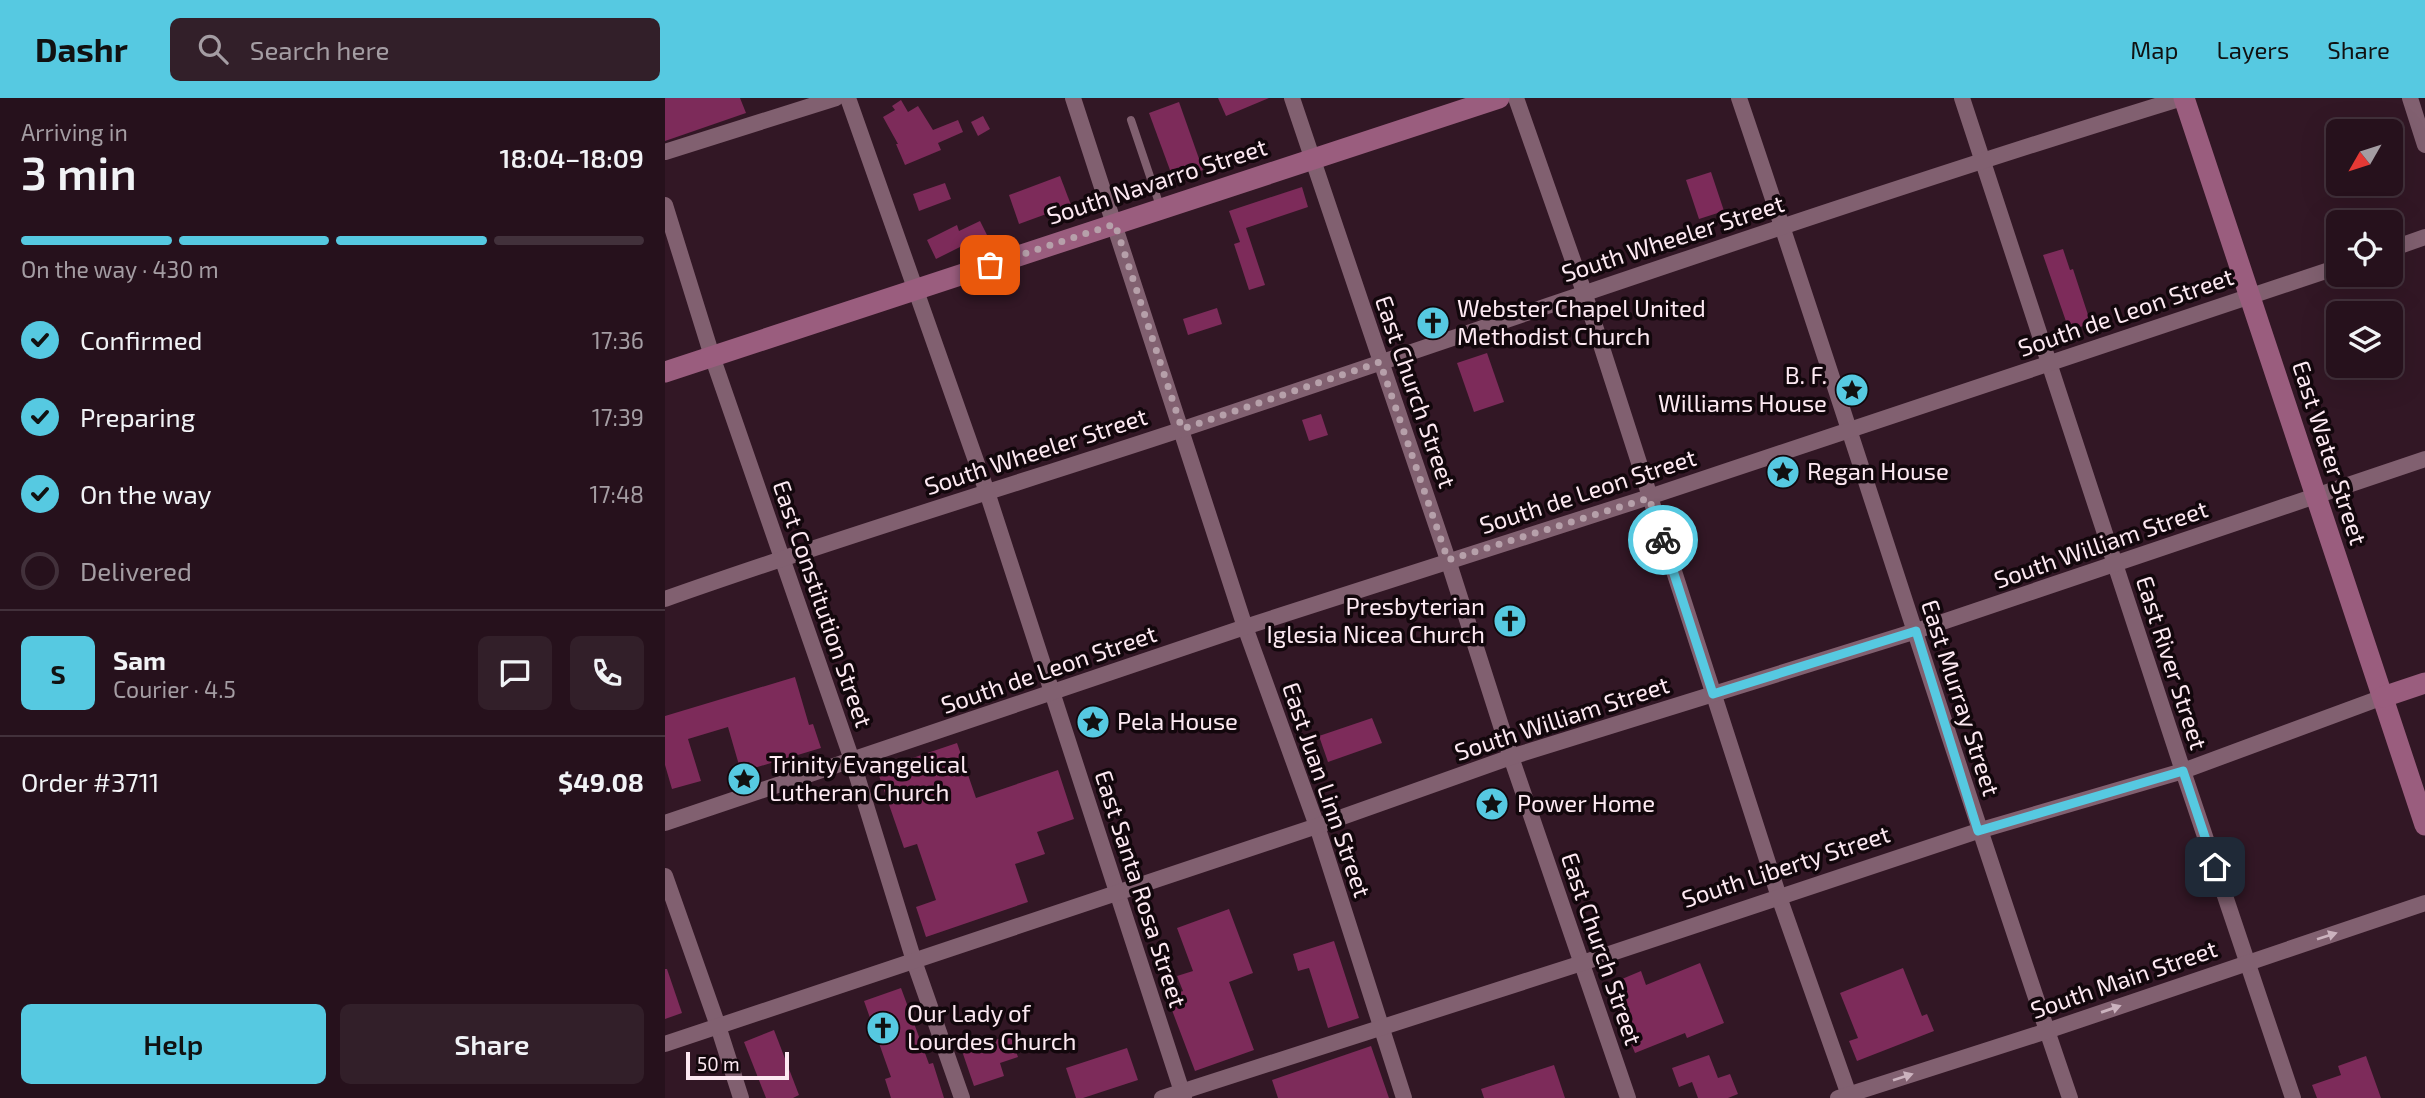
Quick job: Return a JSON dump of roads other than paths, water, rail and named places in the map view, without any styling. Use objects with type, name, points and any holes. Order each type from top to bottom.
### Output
[{"type":"street","points":[[665,152],[836,98]]},
{"type":"street","name":"East Santa Rosa Street","points":[[848,98],[987,492],[1182,1095]]},
{"type":"street","name":"East Juan Linn Street","points":[[1073,98],[1245,627],[1317,826],[1404,1098]]},
{"type":"street","name":"East Church Street","points":[[1292,98],[1448,560],[1511,757],[1628,1098]]},
{"type":"street","name":"South Navarro Street","points":[[665,372],[1499,98]]},
{"type":"street","points":[[1516,98],[1584,292],[1846,1097]]},
{"type":"street","name":"East Murray Street","points":[[1739,98],[1916,631],[1978,831],[2070,1098]]},
{"type":"street","name":"East River Street","points":[[1962,98],[2293,1098]]},
{"type":"street","name":"South Wheeler Street","points":[[665,599],[781,558],[1182,429],[1983,159],[2183,98]]},
{"type":"street","name":"East Water Street","points":[[2183,98],[2425,825]]},
{"type":"street","points":[[2410,98],[2425,145]]},
{"type":"street","name":"East Constitution Street","points":[[665,205],[712,356],[852,760],[914,961],[961,1098]]},
{"type":"street","points":[[2403,245],[2425,237]]},
{"type":"street","name":"South de Leon Street","points":[[665,823],[1245,627],[1649,498],[2326,271]]},
{"type":"street","name":"South William Street","points":[[665,1044],[1317,826],[1511,757],[1916,631],[2425,459]]},
{"type":"street","name":"South Liberty Street","points":[[1162,1098],[1182,1095],[1978,831],[2183,771],[2425,683]]},
{"type":"street","points":[[665,876],[741,1098]]},
{"type":"street","name":"South Main Street","points":[[1846,1097],[2425,903]]},
{"type":"lane","points":[[1131,120],[1161,209]]},
{"type":"place","name":"Webster Chapel United Methodist Church","points":[[1433,323]]},
{"type":"place","name":"B. F. Williams House","points":[[1852,390]]},
{"type":"place","name":"Regan House","points":[[1783,472]]},
{"type":"place","name":"Presbyterian Iglesia Nicea Church","points":[[1510,621]]},
{"type":"place","name":"Pela House","points":[[1093,722]]},
{"type":"place","name":"Trinity Evangelical Lutheran Church","points":[[744,779]]},
{"type":"place","name":"Power Home","points":[[1492,804]]},
{"type":"place","name":"Our Lady of Lourdes Church","points":[[883,1028]]}]
